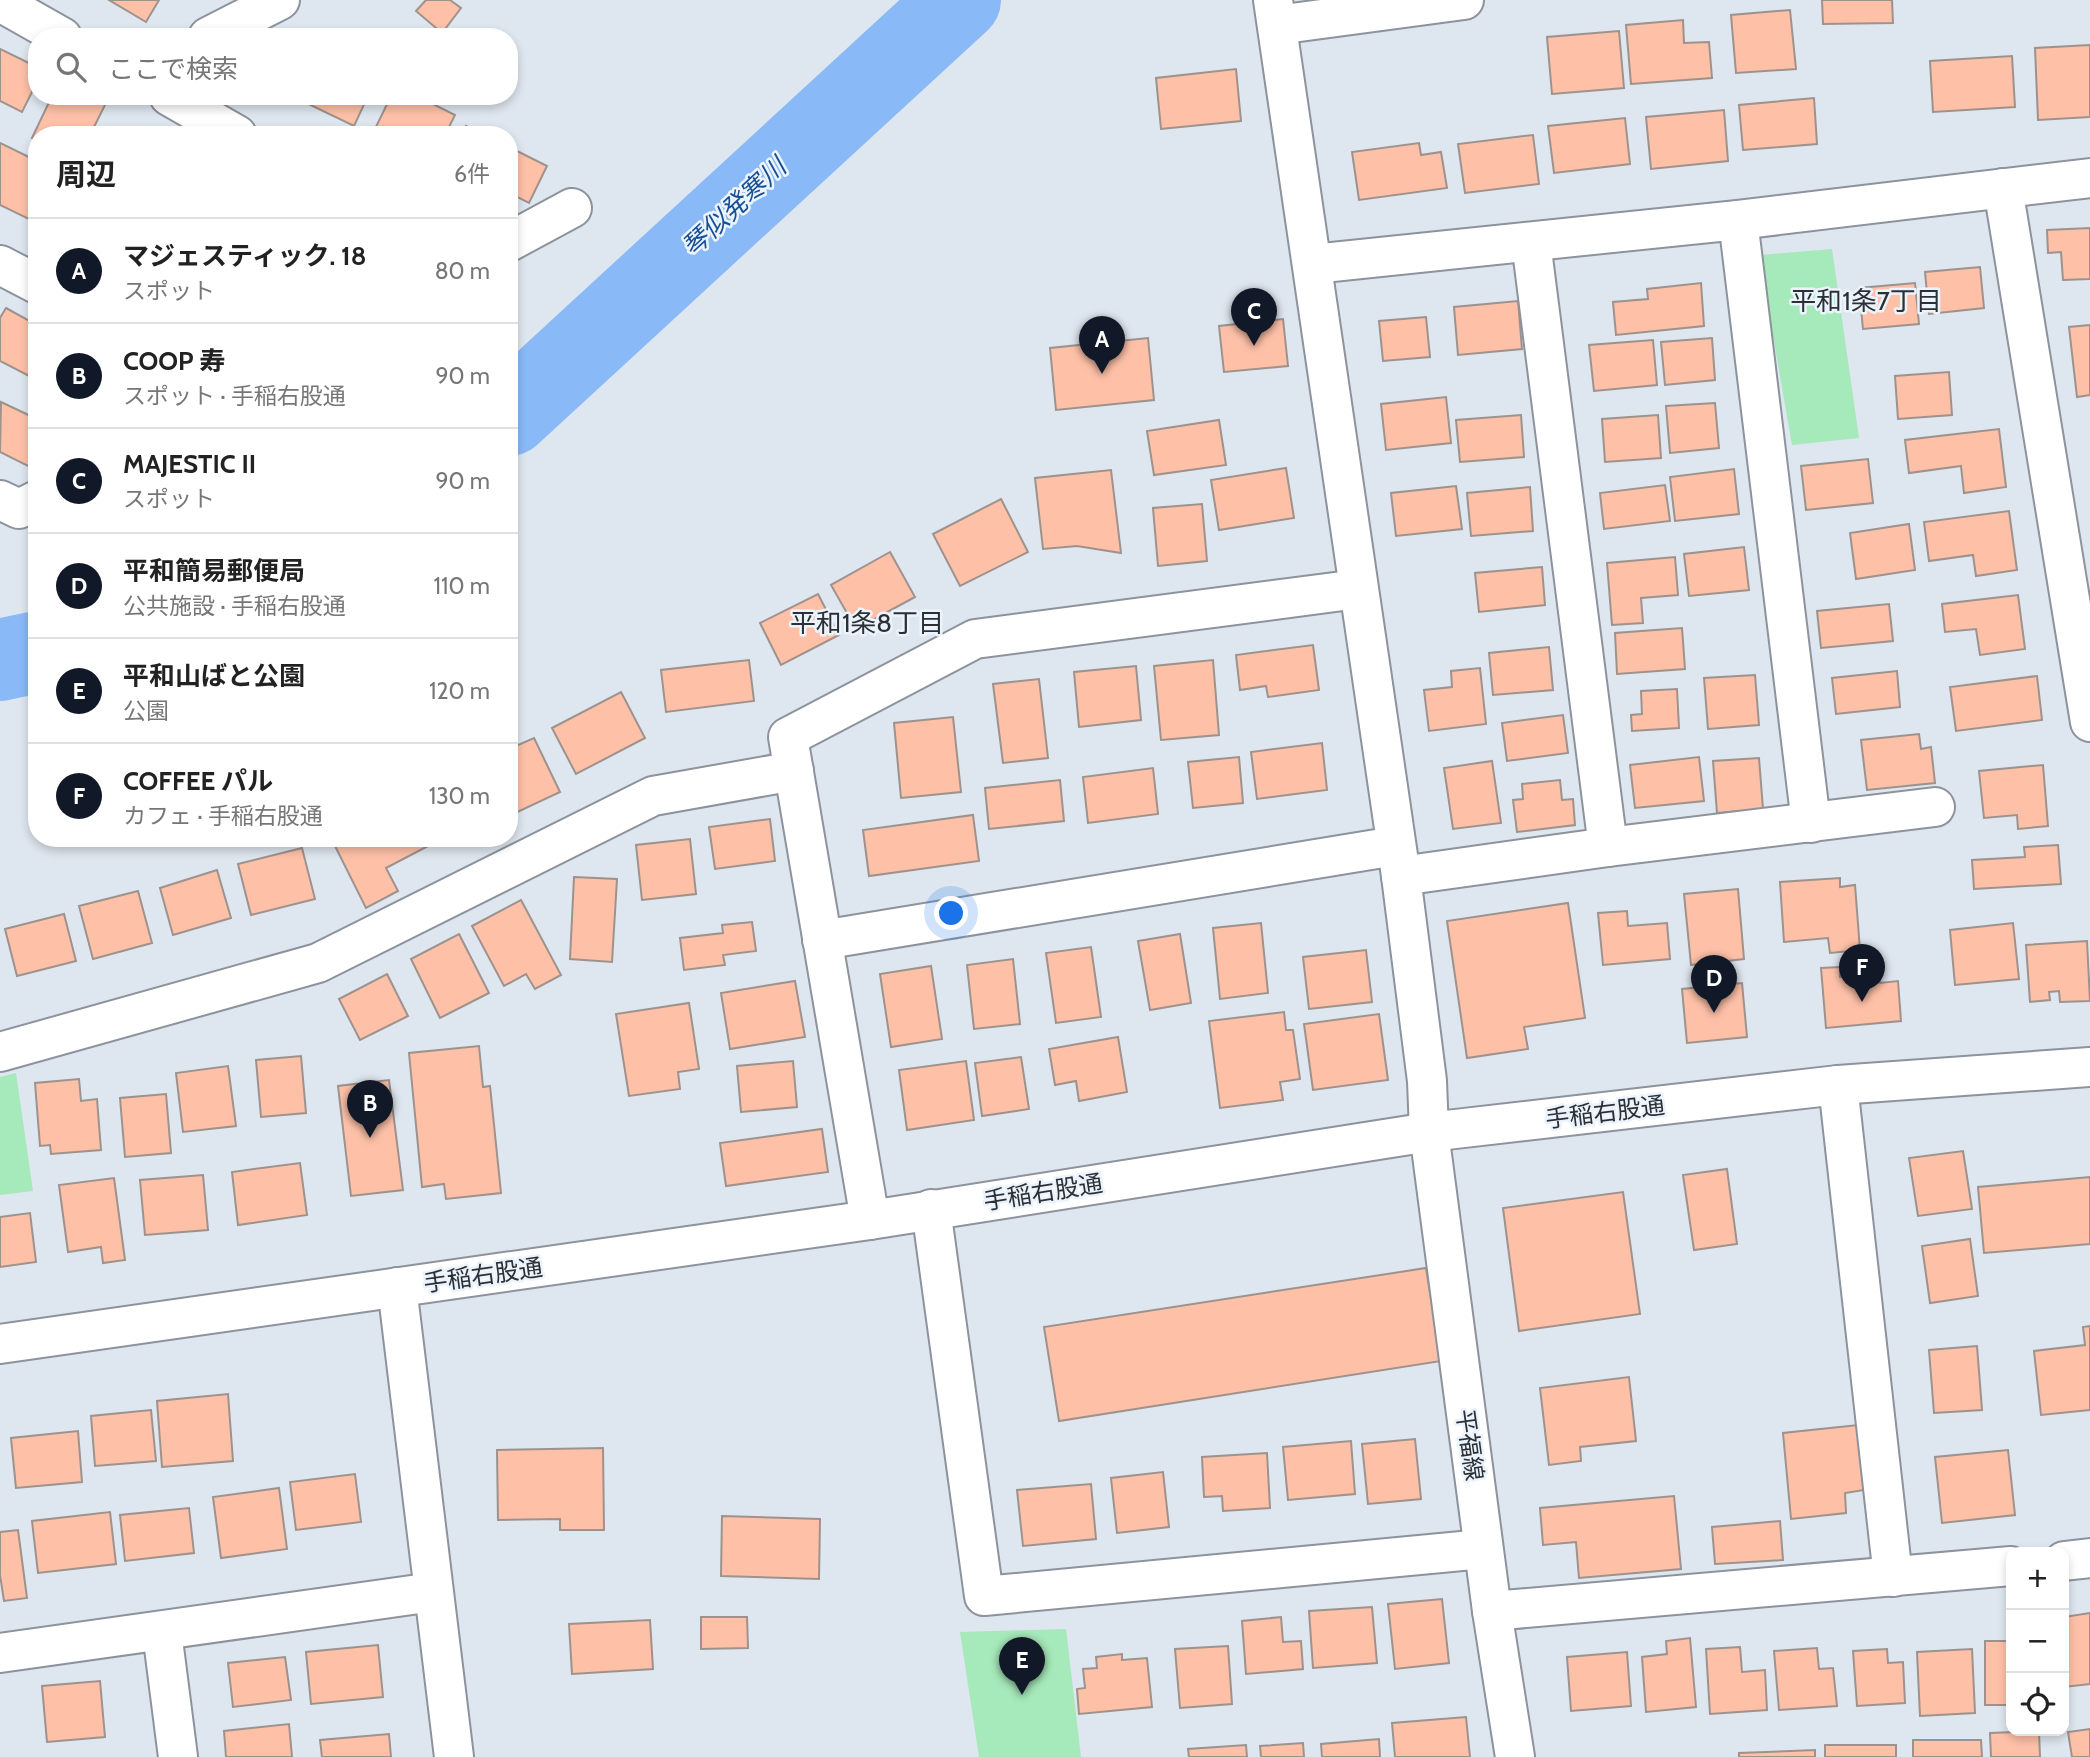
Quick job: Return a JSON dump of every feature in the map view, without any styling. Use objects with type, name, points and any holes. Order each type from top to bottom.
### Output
[{"type":"street","points":[[226,28],[280,0]]},
{"type":"street","points":[[1275,13],[1464,0]]},
{"type":"street","points":[[0,2],[46,28]]},
{"type":"street","name":"平福線","points":[[1275,13],[1398,861],[1427,1081],[1429,1132],[1483,1549],[1515,1757]]},
{"type":"street","points":[[185,105],[221,126]]},
{"type":"street","points":[[1313,264],[1738,220],[2090,178]]},
{"type":"street","points":[[2003,188],[2090,722]]},
{"type":"street","points":[[518,237],[572,208]]},
{"type":"street","points":[[1738,220],[1811,823]]},
{"type":"street","points":[[1531,242],[1608,847]]},
{"type":"street","points":[[0,265],[28,279]]},
{"type":"street","points":[[0,500],[19,509],[28,504]]},
{"type":"street","points":[[870,1220],[788,737],[975,639],[1358,589]]},
{"type":"street","points":[[0,1052],[318,963],[653,796],[794,771]]},
{"type":"street","points":[[822,940],[1398,861],[1608,847],[1935,807]]},
{"type":"street","name":"手稲右股通","points":[[0,1344],[870,1220],[1429,1132],[1838,1085],[2090,1067]]},
{"type":"street","points":[[1838,1085],[1893,1577]]},
{"type":"street","points":[[931,1209],[984,1596],[1483,1549]]},
{"type":"street","points":[[397,1287],[454,1757]]},
{"type":"street","points":[[2069,1560],[2090,1558]]},
{"type":"street","points":[[1492,1611],[2006,1566]]},
{"type":"street","points":[[0,1653],[433,1592]]},
{"type":"street","points":[[162,1632],[178,1757]]},
{"type":"green space","points":[[1832,249],[1859,438],[1792,445],[1759,255]]},
{"type":"green space","points":[[16,1073],[33,1191],[0,1195],[0,1077]]},
{"type":"green space","points":[[1066,1629],[1081,1757],[979,1757],[960,1632]]},
{"type":"building","points":[[109,0],[159,0],[146,22]]},
{"type":"building","points":[[426,0],[450,0],[461,8],[446,28],[436,28],[416,11]]},
{"type":"building","points":[[1822,0],[1892,0],[1893,23],[1823,24]]},
{"type":"building","points":[[1790,10],[1796,69],[1736,73],[1731,15]]},
{"type":"building","points":[[1683,20],[1684,43],[1709,42],[1712,78],[1631,84],[1626,25]]},
{"type":"building","points":[[1619,31],[1624,88],[1552,94],[1547,37]]},
{"type":"building","points":[[2090,45],[2090,117],[2038,120],[2035,48]]},
{"type":"building","points":[[0,49],[28,63],[28,100],[22,112],[0,101]]},
{"type":"building","points":[[2012,56],[2015,107],[1933,112],[1930,61]]},
{"type":"building","points":[[1236,69],[1241,121],[1161,129],[1156,78]]},
{"type":"building","points":[[1814,98],[1817,144],[1743,150],[1739,105]]},
{"type":"building","points":[[48,105],[105,105],[94,126],[38,126]]},
{"type":"building","points":[[311,105],[364,105],[354,126]]},
{"type":"building","points":[[387,105],[435,105],[455,115],[450,126],[376,126]]},
{"type":"building","points":[[1724,110],[1728,161],[1651,169],[1646,117]]},
{"type":"building","points":[[1625,118],[1630,164],[1554,173],[1548,126]]},
{"type":"building","points":[[1533,135],[1539,184],[1465,193],[1458,144]]},
{"type":"building","points":[[0,143],[28,157],[28,219],[0,205]]},
{"type":"building","points":[[1419,143],[1421,155],[1441,152],[1447,188],[1359,200],[1352,152]]},
{"type":"building","points":[[518,152],[547,166],[529,203],[518,198]]},
{"type":"building","points":[[2090,228],[2090,279],[2063,280],[2061,252],[2048,253],[2047,230]]},
{"type":"building","points":[[1980,267],[1984,308],[1929,314],[1925,272]]},
{"type":"building","points":[[1701,283],[1704,326],[1616,335],[1613,302],[1648,299],[1647,289]]},
{"type":"building","points":[[1915,283],[1919,324],[1863,329],[1859,288]]},
{"type":"building","points":[[1518,301],[1522,349],[1458,355],[1454,307]]},
{"type":"building","points":[[6,308],[28,320],[28,375],[0,361],[0,318]]},
{"type":"building","points":[[1426,317],[1430,357],[1383,361],[1379,321]]},
{"type":"building","points":[[1283,319],[1288,366],[1224,372],[1219,326]]},
{"type":"building","points":[[2090,325],[2090,395],[2077,397],[2069,327]]},
{"type":"building","points":[[1148,338],[1154,400],[1056,410],[1050,348]]},
{"type":"building","points":[[1712,338],[1715,380],[1665,385],[1661,342]]},
{"type":"building","points":[[1653,340],[1657,385],[1594,391],[1589,345]]},
{"type":"building","points":[[1949,372],[1952,415],[1898,419],[1895,376]]},
{"type":"building","points":[[1446,397],[1451,443],[1386,450],[1381,404]]},
{"type":"building","points":[[1,402],[28,415],[28,466],[0,452]]},
{"type":"building","points":[[1715,403],[1719,448],[1670,453],[1666,406]]},
{"type":"building","points":[[1521,415],[1524,457],[1460,462],[1456,420]]},
{"type":"building","points":[[1658,415],[1661,458],[1605,462],[1602,419]]},
{"type":"building","points":[[1219,420],[1226,465],[1154,475],[1147,431]]},
{"type":"building","points":[[1999,429],[2006,487],[1964,493],[1961,466],[1909,473],[1905,440]]},
{"type":"building","points":[[1868,459],[1873,503],[1806,510],[1801,466]]},
{"type":"building","points":[[1286,468],[1294,518],[1219,530],[1211,480]]},
{"type":"building","points":[[1734,469],[1739,514],[1675,521],[1670,477]]},
{"type":"building","points":[[1111,470],[1121,553],[1077,546],[1043,549],[1035,478]]},
{"type":"building","points":[[1665,485],[1670,521],[1604,529],[1600,493]]},
{"type":"building","points":[[1456,486],[1462,529],[1396,536],[1391,493]]},
{"type":"building","points":[[1530,487],[1533,531],[1471,536],[1467,493]]},
{"type":"building","points":[[1001,499],[1028,552],[960,586],[933,534]]},
{"type":"building","points":[[1202,504],[1207,561],[1158,566],[1153,508]]},
{"type":"building","points":[[2009,511],[2017,570],[1976,576],[1973,555],[1929,561],[1924,522]]},
{"type":"building","points":[[1909,524],[1915,570],[1856,579],[1850,533]]},
{"type":"building","points":[[1744,547],[1749,590],[1689,596],[1684,554]]},
{"type":"building","points":[[890,552],[915,597],[856,629],[831,585]]},
{"type":"building","points":[[1675,557],[1678,595],[1641,598],[1643,623],[1612,625],[1607,563]]},
{"type":"building","points":[[1542,567],[1545,605],[1479,612],[1475,573]]},
{"type":"building","points":[[818,594],[839,635],[781,665],[760,623]]},
{"type":"building","points":[[2018,595],[2025,649],[1980,655],[1976,629],[1945,632],[1942,604]]},
{"type":"building","points":[[1889,604],[1893,641],[1821,648],[1817,611]]},
{"type":"building","points":[[1682,628],[1685,669],[1617,674],[1615,633]]},
{"type":"building","points":[[1313,645],[1319,690],[1268,697],[1266,686],[1240,690],[1236,655]]},
{"type":"building","points":[[1549,647],[1553,690],[1493,695],[1489,653]]},
{"type":"building","points":[[749,660],[754,701],[666,712],[661,670]]},
{"type":"building","points":[[1213,660],[1219,735],[1161,740],[1154,666]]},
{"type":"building","points":[[1136,666],[1141,720],[1079,727],[1074,672]]},
{"type":"building","points":[[1480,668],[1486,724],[1429,731],[1424,690],[1452,687],[1451,671]]},
{"type":"building","points":[[1897,671],[1900,707],[1836,714],[1832,678]]},
{"type":"building","points":[[1755,675],[1759,725],[1708,729],[1704,678]]},
{"type":"building","points":[[2037,676],[2042,720],[1956,731],[1950,687]]},
{"type":"building","points":[[1039,679],[1048,758],[1003,763],[993,684]]},
{"type":"building","points":[[1677,689],[1679,728],[1632,731],[1631,715],[1642,714],[1641,691]]},
{"type":"building","points":[[621,692],[645,738],[576,774],[552,728]]},
{"type":"building","points":[[1563,715],[1568,753],[1507,761],[1502,723]]},
{"type":"building","points":[[953,717],[961,792],[901,798],[894,723]]},
{"type":"building","points":[[1919,734],[1921,749],[1931,747],[1935,783],[1867,790],[1861,740]]},
{"type":"building","points":[[534,738],[560,792],[518,812],[518,745]]},
{"type":"building","points":[[1322,743],[1327,790],[1257,799],[1251,752]]},
{"type":"building","points":[[1239,757],[1243,803],[1193,808],[1188,762]]},
{"type":"building","points":[[1699,757],[1704,801],[1635,808],[1630,765]]},
{"type":"building","points":[[1759,758],[1763,809],[1717,813],[1713,761]]},
{"type":"building","points":[[1492,761],[1501,823],[1453,829],[1444,768]]},
{"type":"building","points":[[2043,765],[2048,826],[2018,829],[2017,815],[1984,818],[1979,771]]},
{"type":"building","points":[[1153,768],[1158,814],[1088,823],[1083,777]]},
{"type":"building","points":[[1060,780],[1064,821],[989,829],[985,788]]},
{"type":"building","points":[[1560,780],[1562,800],[1573,799],[1575,825],[1517,832],[1513,800],[1523,799],[1522,784]]},
{"type":"building","points":[[973,815],[979,861],[869,876],[863,830]]},
{"type":"building","points":[[770,819],[775,861],[715,869],[709,827]]},
{"type":"building","points":[[690,839],[696,894],[642,900],[636,845]]},
{"type":"building","points":[[2058,845],[2061,884],[1974,889],[1972,860],[2025,857],[2024,847]]},
{"type":"building","points":[[336,847],[426,847],[386,868],[398,891],[366,908]]},
{"type":"building","points":[[302,848],[315,899],[251,915],[238,864]]},
{"type":"building","points":[[217,870],[231,918],[173,935],[160,888]]},
{"type":"building","points":[[574,877],[617,879],[612,962],[570,959]]},
{"type":"building","points":[[1840,878],[1840,887],[1855,885],[1860,950],[1830,953],[1828,938],[1784,942],[1780,882]]},
{"type":"building","points":[[1738,889],[1744,959],[1691,965],[1684,894]]},
{"type":"building","points":[[138,891],[152,943],[93,959],[79,906]]},
{"type":"building","points":[[521,900],[561,975],[535,989],[526,974],[504,986],[472,926]]},
{"type":"building","points":[[1568,903],[1585,1018],[1524,1027],[1528,1049],[1467,1058],[1447,921]]},
{"type":"building","points":[[1627,911],[1628,926],[1667,923],[1670,959],[1603,965],[1598,913]]},
{"type":"building","points":[[64,914],[76,961],[17,976],[5,929]]},
{"type":"building","points":[[752,922],[756,951],[723,955],[725,965],[684,970],[680,938],[723,933],[722,925]]},
{"type":"building","points":[[1261,923],[1268,993],[1220,999],[1213,928]]},
{"type":"building","points":[[2013,923],[2019,979],[1955,985],[1950,930]]},
{"type":"building","points":[[459,934],[489,993],[440,1018],[411,959]]},
{"type":"building","points":[[1180,934],[1191,1003],[1150,1010],[1138,941]]},
{"type":"building","points":[[2087,941],[2090,1001],[2060,1002],[2059,991],[2049,992],[2050,1000],[2030,1002],[2026,945]]},
{"type":"building","points":[[1091,947],[1101,1017],[1056,1023],[1046,953]]},
{"type":"building","points":[[1366,950],[1372,1002],[1309,1009],[1303,957]]},
{"type":"building","points":[[1013,959],[1020,1024],[974,1029],[967,965]]},
{"type":"building","points":[[931,966],[942,1039],[891,1047],[880,974]]},
{"type":"building","points":[[1840,967],[1840,977],[1879,974],[1880,983],[1898,981],[1901,1021],[1826,1028],[1821,968]]},
{"type":"building","points":[[387,974],[408,1016],[360,1040],[339,999]]},
{"type":"building","points":[[795,981],[805,1037],[730,1049],[721,993]]},
{"type":"building","points":[[1742,983],[1747,1037],[1687,1043],[1682,989]]},
{"type":"building","points":[[689,1003],[699,1069],[678,1072],[680,1089],[629,1096],[616,1014]]},
{"type":"building","points":[[1284,1012],[1286,1030],[1293,1030],[1300,1079],[1280,1082],[1283,1100],[1220,1108],[1209,1021]]},
{"type":"building","points":[[1379,1014],[1388,1080],[1313,1090],[1304,1024]]},
{"type":"building","points":[[1118,1037],[1127,1092],[1079,1101],[1076,1081],[1055,1085],[1049,1049]]},
{"type":"building","points":[[479,1046],[483,1087],[490,1086],[501,1193],[446,1199],[444,1184],[422,1187],[409,1053]]},
{"type":"building","points":[[301,1056],[306,1113],[261,1117],[256,1060]]},
{"type":"building","points":[[1021,1057],[1029,1109],[982,1116],[975,1063]]},
{"type":"building","points":[[793,1061],[797,1107],[741,1112],[737,1066]]},
{"type":"building","points":[[966,1061],[974,1120],[907,1130],[899,1070]]},
{"type":"building","points":[[228,1066],[236,1126],[183,1132],[176,1073]]},
{"type":"building","points":[[79,1079],[81,1101],[97,1099],[101,1150],[51,1154],[50,1145],[40,1146],[35,1083]]},
{"type":"building","points":[[389,1080],[403,1190],[351,1196],[338,1086]]},
{"type":"building","points":[[166,1094],[171,1153],[125,1157],[120,1098]]},
{"type":"building","points":[[822,1129],[828,1172],[726,1186],[720,1143]]},
{"type":"building","points":[[1963,1151],[1972,1209],[1918,1216],[1909,1158]]},
{"type":"building","points":[[300,1163],[307,1215],[238,1225],[232,1172]]},
{"type":"building","points":[[1727,1169],[1737,1244],[1694,1250],[1683,1175]]},
{"type":"building","points":[[203,1175],[208,1230],[145,1235],[140,1180]]},
{"type":"building","points":[[2090,1177],[2090,1244],[1984,1253],[1978,1187]]},
{"type":"building","points":[[114,1178],[125,1260],[103,1263],[101,1247],[68,1252],[59,1185]]},
{"type":"building","points":[[1623,1192],[1640,1314],[1519,1331],[1503,1208]]},
{"type":"building","points":[[30,1213],[36,1262],[0,1267],[0,1217]]},
{"type":"building","points":[[1970,1239],[1978,1296],[1930,1303],[1922,1246]]},
{"type":"building","points":[[1426,1268],[1441,1361],[1059,1421],[1044,1327]]},
{"type":"building","points":[[2090,1326],[2090,1410],[2041,1415],[2034,1351],[2085,1345],[2083,1327]]},
{"type":"building","points":[[1977,1346],[1982,1410],[1934,1413],[1929,1350]]},
{"type":"building","points":[[1629,1377],[1636,1441],[1580,1447],[1581,1461],[1549,1465],[1540,1388]]},
{"type":"building","points":[[228,1394],[233,1461],[162,1467],[157,1401]]},
{"type":"building","points":[[151,1410],[156,1461],[95,1466],[91,1416]]},
{"type":"building","points":[[1858,1425],[1864,1490],[1845,1493],[1846,1513],[1791,1519],[1783,1433]]},
{"type":"building","points":[[78,1431],[82,1482],[16,1488],[11,1438]]},
{"type":"building","points":[[1415,1439],[1421,1499],[1368,1504],[1362,1444]]},
{"type":"building","points":[[1351,1441],[1355,1494],[1288,1500],[1283,1447]]},
{"type":"building","points":[[603,1448],[604,1530],[560,1530],[560,1519],[498,1520],[497,1450]]},
{"type":"building","points":[[2008,1450],[2015,1515],[1942,1523],[1935,1457]]},
{"type":"building","points":[[1267,1453],[1270,1508],[1223,1511],[1222,1496],[1204,1497],[1202,1457]]},
{"type":"building","points":[[1163,1472],[1169,1527],[1117,1533],[1111,1478]]},
{"type":"building","points":[[355,1474],[361,1522],[296,1530],[290,1482]]},
{"type":"building","points":[[1091,1484],[1096,1539],[1023,1546],[1017,1490]]},
{"type":"building","points":[[279,1488],[287,1549],[221,1558],[213,1497]]},
{"type":"building","points":[[1674,1496],[1681,1569],[1579,1578],[1576,1542],[1543,1545],[1540,1508]]},
{"type":"building","points":[[189,1508],[194,1553],[125,1561],[120,1515]]},
{"type":"building","points":[[110,1512],[116,1564],[38,1573],[32,1521]]},
{"type":"building","points":[[722,1516],[820,1519],[819,1579],[721,1576]]},
{"type":"building","points":[[1780,1521],[1783,1560],[1715,1564],[1712,1527]]},
{"type":"building","points":[[18,1530],[27,1598],[4,1601],[0,1575],[0,1532]]},
{"type":"building","points":[[1442,1599],[1449,1663],[1395,1669],[1388,1604]]},
{"type":"building","points":[[1372,1607],[1377,1663],[1313,1668],[1309,1611]]},
{"type":"building","points":[[2090,1613],[2090,1684],[2069,1686],[2069,1616]]},
{"type":"building","points":[[701,1617],[747,1617],[748,1648],[701,1649]]},
{"type":"building","points":[[1281,1617],[1283,1642],[1301,1641],[1303,1669],[1246,1674],[1242,1621]]},
{"type":"building","points":[[650,1620],[653,1669],[572,1674],[569,1624]]},
{"type":"building","points":[[1690,1638],[1696,1707],[1646,1712],[1642,1657],[1667,1654],[1666,1641]]},
{"type":"building","points":[[1985,1641],[2006,1641],[2006,1705],[1985,1705]]},
{"type":"building","points":[[378,1645],[383,1697],[311,1704],[306,1652]]},
{"type":"building","points":[[1228,1646],[1232,1704],[1180,1708],[1175,1649]]},
{"type":"building","points":[[1740,1647],[1742,1672],[1765,1670],[1767,1710],[1710,1714],[1706,1649]]},
{"type":"building","points":[[1817,1648],[1819,1669],[1833,1668],[1837,1706],[1779,1710],[1774,1651]]},
{"type":"building","points":[[1887,1649],[1888,1663],[1903,1662],[1905,1703],[1857,1706],[1853,1651]]},
{"type":"building","points":[[1972,1649],[1975,1713],[1920,1716],[1917,1652]]},
{"type":"building","points":[[1627,1652],[1631,1706],[1571,1711],[1567,1657]]},
{"type":"building","points":[[1122,1654],[1122,1660],[1147,1658],[1152,1707],[1079,1714],[1077,1689],[1085,1688],[1083,1669],[1097,1668],[1096,1657]]},
{"type":"building","points":[[285,1657],[291,1700],[233,1707],[228,1663]]},
{"type":"building","points":[[100,1681],[105,1737],[47,1742],[42,1686]]},
{"type":"building","points":[[1466,1717],[1470,1757],[1395,1757],[1392,1723]]},
{"type":"building","points":[[289,1724],[292,1757],[226,1757],[224,1731]]},
{"type":"building","points":[[2090,1729],[2090,1757],[2072,1757],[2069,1732]]},
{"type":"building","points":[[1990,1733],[2039,1736],[2040,1757],[1991,1757]]},
{"type":"building","points":[[389,1734],[391,1757],[322,1757],[320,1740]]},
{"type":"building","points":[[1379,1739],[1380,1757],[1322,1757],[1321,1744]]},
{"type":"building","points":[[1913,1740],[1981,1740],[1982,1757],[1913,1757]]},
{"type":"building","points":[[1303,1743],[1304,1757],[1261,1757],[1260,1746]]},
{"type":"building","points":[[1246,1745],[1247,1757],[1189,1757],[1188,1749]]},
{"type":"building","points":[[1825,1745],[1896,1745],[1896,1757],[1825,1757]]},
{"type":"building","points":[[1815,1750],[1815,1757],[1739,1757],[1739,1753]]},
{"type":"waterway","name":"琴似発寒川","points":[[518,407],[960,0]]},
{"type":"waterway","name":"琴似発寒川","points":[[0,660],[28,654]]},
{"type":"place","name":"MAJESTIC II","points":[[1254,346]]},
{"type":"place","name":"マジェスティック. 18","points":[[1102,374]]},
{"type":"place","name":"COFFEE パル","points":[[1862,1002]]},
{"type":"place","name":"平和簡易郵便局","points":[[1714,1013]]},
{"type":"place","name":"COOP 寿","points":[[370,1138]]},
{"type":"place","name":"平和山ばと公園","points":[[1022,1695]]},
{"type":"district","name":"平和1条7丁目","points":[[1866,301]]},
{"type":"district","name":"平和1条8丁目","points":[[867,623]]}]
